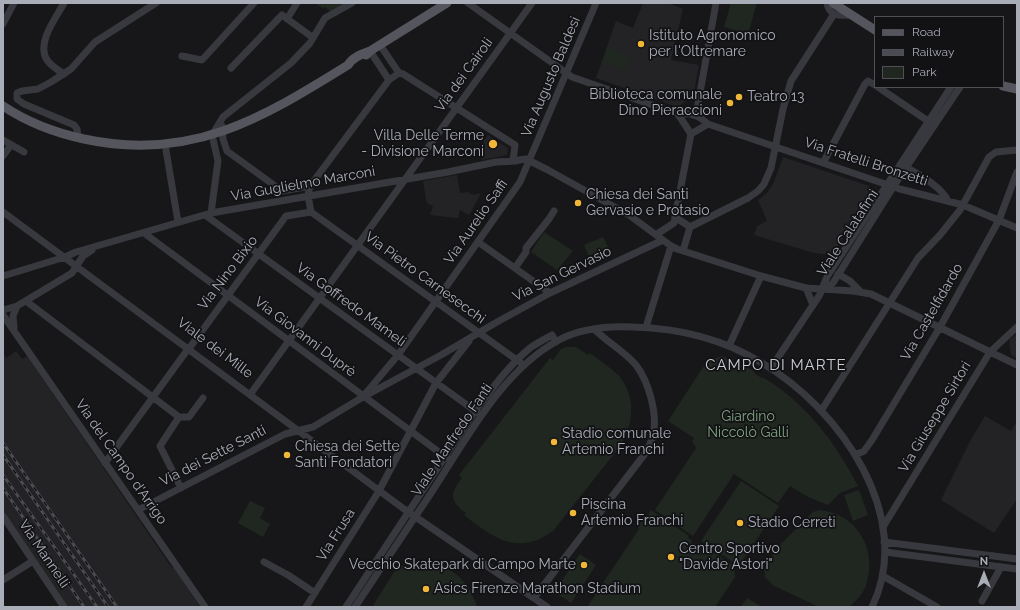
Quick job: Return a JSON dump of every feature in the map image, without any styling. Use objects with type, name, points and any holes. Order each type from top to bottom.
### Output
[{"type":"main road","points":[[3,106],[37,124],[78,138],[119,144],[165,144],[194,140],[222,132],[276,108],[348,65],[353,64],[380,44],[447,3]]},
{"type":"main road","points":[[833,3],[874,29]]},
{"type":"main road","points":[[1004,86],[1017,89]]},
{"type":"street","points":[[3,24],[14,3]]},
{"type":"street","points":[[64,3],[45,39],[43,46],[44,54],[48,61],[64,74]]},
{"type":"street","points":[[78,138],[77,129],[74,125],[42,113],[24,104],[17,99],[17,93],[20,91],[38,90],[64,74],[71,69],[90,45],[156,3]]},
{"type":"street","points":[[182,56],[202,60],[254,3]]},
{"type":"street","points":[[287,19],[297,3]]},
{"type":"street","points":[[208,214],[218,161],[212,135],[219,122],[291,63],[310,43],[312,37],[323,20],[332,13],[352,3]]},
{"type":"street","points":[[468,3],[572,77],[678,114],[688,113],[696,115],[716,3]]},
{"type":"street","name":"Via dei Cairoli","points":[[252,392],[532,3]]},
{"type":"street","name":"Via Augusto Baldesi","points":[[530,160],[596,3]]},
{"type":"street","points":[[827,3],[828,9],[834,14],[839,16],[850,14]]},
{"type":"street","points":[[683,251],[690,228],[748,198],[758,191],[764,184],[769,175],[774,156],[783,109],[791,81],[834,14]]},
{"type":"street","points":[[231,68],[282,15],[312,37]]},
{"type":"street","points":[[380,44],[399,73],[403,74],[515,145],[513,161]]},
{"type":"street","points":[[370,51],[389,80]]},
{"type":"street","points":[[311,212],[308,195],[310,186],[389,80],[399,73]]},
{"type":"street","points":[[823,162],[865,84],[868,81],[874,84]]},
{"type":"street","points":[[879,88],[928,121]]},
{"type":"street","name":"Viale Calatafimi","points":[[903,166],[928,121],[950,88]]},
{"type":"street","name":"Viale Calatafimi","points":[[823,290],[824,282],[828,275],[903,166],[959,88]]},
{"type":"street","points":[[657,234],[674,223],[691,134],[678,114]]},
{"type":"street","points":[[226,115],[222,122],[222,132],[227,151],[282,191],[284,200]]},
{"type":"street","name":"Via Fratelli Bronzetti","points":[[696,115],[708,124],[890,186],[963,205],[1017,228]]},
{"type":"street","points":[[691,134],[708,124]]},
{"type":"street","points":[[3,140],[24,152]]},
{"type":"street","points":[[165,144],[178,222]]},
{"type":"street","points":[[3,156],[11,145]]},
{"type":"street","points":[[821,411],[922,253],[940,235],[963,205],[987,160],[992,154],[999,151],[1017,150]]},
{"type":"street","points":[[217,154],[227,151]]},
{"type":"street","points":[[530,160],[629,215],[657,234],[671,246],[761,276],[806,288],[860,291],[871,294],[1017,365]]},
{"type":"street","name":"Via Guglielmo Marconi","points":[[3,276],[76,252],[208,214],[496,162],[525,162],[530,160]]},
{"type":"street","name":"Via Aurelio Saffi","points":[[398,356],[520,182],[530,160]]},
{"type":"street","points":[[417,163],[423,176]]},
{"type":"street","name":"Via Fratelli Bronzetti","points":[[903,166],[939,189],[948,201]]},
{"type":"street","name":"Via Castelfidardo","points":[[855,455],[864,451],[872,440],[940,327],[999,220],[1017,172]]},
{"type":"street","points":[[392,181],[394,196]]},
{"type":"street","points":[[282,191],[310,186]]},
{"type":"street","name":"Viale Calatafimi","points":[[770,368],[823,290],[831,285],[890,186]]},
{"type":"street","name":"Viale dei Mille","points":[[3,206],[67,256]]},
{"type":"street","points":[[515,268],[526,252],[526,248],[554,211]]},
{"type":"street","name":"Viale dei Mille","points":[[3,212],[78,264],[300,430]]},
{"type":"street","name":"Via Nino Bixio","points":[[105,463],[287,216],[311,212]]},
{"type":"street","name":"Via Pietro Carnesecchi","points":[[311,212],[436,301],[476,334],[524,365]]},
{"type":"street","name":"Via Goffredo Mameli","points":[[208,214],[258,254],[478,414]]},
{"type":"street","points":[[675,217],[690,228]]},
{"type":"street","name":"Via Giovanni Duprè","points":[[144,233],[448,459]]},
{"type":"street","name":"Via San Gervasio","points":[[416,368],[550,293],[663,240]]},
{"type":"street","points":[[478,242],[550,293]]},
{"type":"street","name":"Via Guglielmo Marconi","points":[[3,310],[17,306],[72,273],[85,254],[101,246]]},
{"type":"street","points":[[646,327],[671,246]]},
{"type":"street","points":[[838,274],[850,281],[860,291]]},
{"type":"street","points":[[729,346],[761,276]]},
{"type":"street","points":[[806,288],[813,305]]},
{"type":"street","points":[[26,301],[179,418],[189,417],[203,398]]},
{"type":"street","points":[[15,332],[13,316],[17,306]]},
{"type":"street","name":"Via del Campo d'Arrigo","points":[[3,315],[205,607]]},
{"type":"street","name":"Via del Campo d'Arrigo","points":[[3,321],[15,332]]},
{"type":"street","name":"Viale Manfredo Fanti","points":[[355,607],[412,515],[478,414],[524,365],[537,354],[556,342],[572,334],[618,326],[646,327],[686,332],[729,346],[770,368],[796,388],[821,411],[839,431],[855,455],[874,494],[883,527],[885,552],[883,576],[872,607]]},
{"type":"street","name":"Via Giuseppe Sirtori","points":[[883,527],[990,352],[1017,328]]},
{"type":"street","points":[[534,598],[644,455],[653,435],[654,412],[650,393],[643,377],[632,362],[594,329]]},
{"type":"street","name":"Via San Gervasio","points":[[436,383],[476,334]]},
{"type":"street","points":[[478,414],[496,383],[531,347],[552,335],[556,342]]},
{"type":"street","name":"Viale dei Mille","points":[[189,347],[405,506],[412,515],[547,607]]},
{"type":"street","name":"Via dei Sette Santi","points":[[363,397],[398,356]]},
{"type":"street","name":"Via dei Sette Santi","points":[[138,510],[280,436],[313,427],[416,368]]},
{"type":"street","name":"Via Frusa","points":[[306,607],[380,489],[436,383]]},
{"type":"street","points":[[179,418],[160,446],[181,488]]},
{"type":"street","name":"Via dei Sette Santi","points":[[280,436],[284,430],[282,418]]},
{"type":"street","points":[[346,607],[412,515]]},
{"type":"street","name":"Via Mannelli","points":[[3,516],[64,607]]},
{"type":"street","points":[[884,542],[1017,559]]},
{"type":"street","points":[[885,552],[1017,569]]},
{"type":"street","points":[[3,580],[33,561]]},
{"type":"street","points":[[264,562],[288,575],[315,593]]},
{"type":"street","points":[[982,601],[1001,567]]},
{"type":"street","points":[[883,576],[937,607]]},
{"type":"shaded area","name":"Istituto Agronomico per l'Oltremare","points":[[643,3],[668,3],[683,9],[671,60],[699,65],[693,97],[677,107],[596,78],[616,21],[633,28]]},
{"type":"shaded area","name":"Villa Delle Terme - Divisione Marconi","points":[[488,135],[508,148],[507,155],[482,160],[480,147]]},
{"type":"shaded area","points":[[783,157],[869,186],[872,194],[832,255],[814,253],[754,235],[757,226],[767,221],[758,200],[766,194],[773,184]]},
{"type":"shaded area","points":[[457,175],[460,193],[469,192],[473,195],[481,193],[469,215],[460,210],[458,218],[430,215],[433,206],[428,204],[426,200],[423,181]]},
{"type":"shaded area","points":[[1017,334],[1017,358],[1011,355],[1009,340]]},
{"type":"shaded area","points":[[16,351],[22,359],[27,356],[172,568],[174,567],[200,607],[68,607],[3,511],[3,353],[6,358]]},
{"type":"shaded area","points":[[985,416],[1011,431],[1017,421],[1017,499],[994,533],[941,500],[970,441]]},
{"type":"green space","points":[[315,3],[346,3],[331,12],[325,7],[322,8]]},
{"type":"green space","points":[[731,3],[757,3],[748,34],[724,27]]},
{"type":"green space","points":[[607,47],[631,55],[626,70],[602,62]]},
{"type":"green space","points":[[544,232],[573,251],[557,270],[531,252]]},
{"type":"green space","points":[[603,237],[608,247],[589,256],[584,245]]},
{"type":"green space","name":"Stadio comunale Artemio Franchi","points":[[566,347],[576,347],[588,355],[590,353],[619,376],[631,401],[631,419],[629,428],[621,445],[553,531],[540,539],[528,543],[506,541],[495,537],[464,515],[466,513],[460,509],[454,501],[453,497],[455,488],[462,478],[459,475],[550,358],[553,360],[561,349]]},
{"type":"green space","name":"Giardino Niccolò Galli","points":[[722,356],[752,370],[758,376],[764,378],[779,388],[807,412],[840,454],[858,486],[840,493],[828,505],[808,497],[790,486],[778,503],[734,474],[693,536],[655,510],[696,448],[692,441],[694,438],[668,421],[707,361]]},
{"type":"green space","name":"Stadio Cerreti","points":[[741,481],[779,506],[739,566],[701,541]]},
{"type":"green space","points":[[859,490],[868,515],[853,521],[844,495]]},
{"type":"green space","points":[[250,501],[265,508],[260,518],[270,524],[263,537],[238,523]]},
{"type":"green space","name":"Centro Sportivo \"Davide Astori\"","points":[[651,510],[689,536],[688,538],[692,540],[691,542],[694,544],[696,543],[705,549],[706,547],[734,566],[735,577],[715,607],[587,607],[639,529],[638,527],[641,522],[644,522]]},
{"type":"green space","points":[[819,510],[844,518],[854,526],[866,547],[869,559],[869,572],[866,585],[859,597],[849,607],[819,607],[774,586],[765,577],[764,568],[778,547],[813,512]]},
{"type":"green space","points":[[580,554],[596,565],[571,603],[554,592]]},
{"type":"green space","name":"Asics Firenze Marathon Stadium","points":[[420,562],[440,566],[456,574],[468,587],[477,606],[372,607],[394,572],[403,565]]},
{"type":"green space","points":[[747,598],[762,607],[741,607]]},
{"type":"railway","points":[[3,443],[117,607]]},
{"type":"railway","points":[[3,455],[108,607]]},
{"type":"railway","points":[[3,475],[97,607]]},
{"type":"railway","points":[[3,488],[84,607]]},
{"type":"place","name":"Istituto Agronomico per l'Oltremare","points":[[641,44]]},
{"type":"place","name":"Teatro 13","points":[[739,97]]},
{"type":"place","name":"Biblioteca comunale Dino Pieraccioni","points":[[730,103]]},
{"type":"place","name":"Villa Delle Terme - Divisione Marconi","points":[[493,144]]},
{"type":"place","name":"Chiesa dei Santi Gervasio e Protasio","points":[[578,203]]},
{"type":"place","name":"Stadio comunale Artemio Franchi","points":[[554,442]]},
{"type":"place","name":"Chiesa dei Sette Santi Fondatori","points":[[287,455]]},
{"type":"place","name":"Piscina Artemio Franchi","points":[[573,513]]},
{"type":"place","name":"Stadio Cerreti","points":[[740,523]]},
{"type":"place","name":"Centro Sportivo \"Davide Astori\"","points":[[671,557]]},
{"type":"place","name":"Vecchio Skatepark di Campo Marte","points":[[584,565]]},
{"type":"place","name":"Asics Firenze Marathon Stadium","points":[[426,589]]},
{"type":"district","name":"CAMPO DI MARTE","points":[[776,365]]}]
